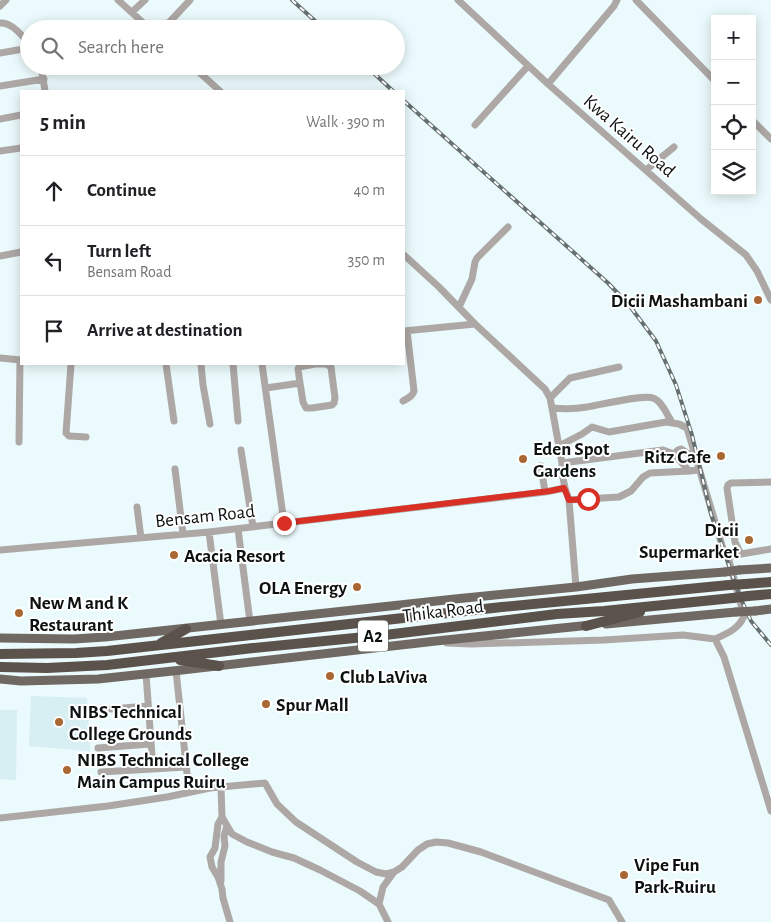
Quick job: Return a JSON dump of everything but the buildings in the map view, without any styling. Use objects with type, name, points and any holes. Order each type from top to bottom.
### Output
[{"type":"highway","name":"Thika Road","points":[[5,655],[83,652],[158,645],[502,606],[771,582]]},
{"type":"highway","name":"Thika Road","points":[[0,667],[47,668],[107,665],[557,614],[771,594]]},
{"type":"highway","points":[[586,626],[672,604]]},
{"type":"highway","points":[[158,645],[186,628]]},
{"type":"highway","points":[[168,658],[219,666]]},
{"type":"main road","name":"Thika Road","points":[[0,638],[105,638],[576,587],[632,579],[771,568]]},
{"type":"main road","name":"Thika Road","points":[[0,679],[21,681],[75,680],[146,674],[436,641],[771,609]]},
{"type":"street","points":[[0,6],[6,0]]},
{"type":"street","points":[[118,0],[140,20]]},
{"type":"street","points":[[132,12],[145,0]]},
{"type":"street","points":[[171,20],[190,0]]},
{"type":"street","name":"Kwa Kairu Road","points":[[458,0],[548,84],[701,219],[746,256],[757,270],[771,300]]},
{"type":"street","points":[[548,84],[618,0]]},
{"type":"street","points":[[636,0],[711,77]]},
{"type":"street","points":[[0,23],[10,25],[20,34]]},
{"type":"street","points":[[0,52],[20,49]]},
{"type":"street","points":[[475,125],[528,66]]},
{"type":"street","points":[[43,75],[45,90]]},
{"type":"street","points":[[202,75],[219,90]]},
{"type":"street","points":[[0,86],[44,79]]},
{"type":"street","points":[[0,119],[20,115]]},
{"type":"street","points":[[756,124],[771,139]]},
{"type":"street","points":[[646,170],[674,147]]},
{"type":"street","points":[[0,151],[20,148]]},
{"type":"street","points":[[459,307],[470,284],[477,258],[508,227]]},
{"type":"street","points":[[0,256],[20,252]]},
{"type":"street","points":[[405,256],[545,390],[550,398],[562,463],[564,488],[569,500],[576,587]]},
{"type":"street","points":[[403,401],[414,394],[405,331],[475,324]]},
{"type":"street","points":[[0,358],[20,360]]},
{"type":"street","points":[[19,442],[21,365]]},
{"type":"street","points":[[71,365],[66,433],[69,436],[86,438]]},
{"type":"street","points":[[166,365],[174,421]]},
{"type":"street","points":[[201,365],[210,424]]},
{"type":"street","points":[[233,365],[238,421]]},
{"type":"street","points":[[262,365],[284,523]]},
{"type":"street","points":[[310,365],[299,367],[298,369],[303,402],[306,408],[332,405],[334,403],[331,367],[328,365]]},
{"type":"street","points":[[550,398],[570,378],[619,367]]},
{"type":"street","points":[[266,388],[300,383]]},
{"type":"street","points":[[552,408],[586,408],[652,397],[657,400],[672,422]]},
{"type":"street","points":[[436,641],[449,643],[492,643],[604,640],[683,635],[715,639],[741,622],[744,616],[728,557],[724,552],[687,428],[672,422],[666,422],[609,432],[592,428],[559,446]]},
{"type":"street","points":[[674,454],[682,449],[696,459]]},
{"type":"street","points":[[241,450],[254,527]]},
{"type":"street","points":[[562,463],[663,450],[674,454],[688,472]]},
{"type":"street","points":[[541,466],[545,492]]},
{"type":"street","points":[[175,469],[183,534]]},
{"type":"street","points":[[569,500],[619,497],[631,491],[643,477],[650,473],[699,470]]},
{"type":"street","points":[[741,554],[736,542],[728,485],[731,483],[771,482]]},
{"type":"street","name":"Bensam Road","points":[[0,550],[238,529],[545,492],[564,488]]},
{"type":"street","points":[[137,507],[141,538]]},
{"type":"street","points":[[238,529],[250,622]]},
{"type":"street","points":[[210,532],[221,624]]},
{"type":"street","points":[[728,557],[771,549]]},
{"type":"street","points":[[715,639],[724,657],[771,811]]},
{"type":"street","points":[[176,671],[189,792]]},
{"type":"street","points":[[146,674],[152,769]]},
{"type":"street","points":[[112,709],[148,706]]},
{"type":"street","points":[[98,748],[150,744]]},
{"type":"street","points":[[101,772],[186,768]]},
{"type":"street","points":[[0,818],[108,806],[221,787],[264,783],[277,804],[296,822],[357,862],[376,872],[386,874],[394,872],[427,844],[436,842],[448,843],[481,852],[609,900],[622,922]]},
{"type":"street","points":[[221,787],[222,817],[232,834],[272,852],[294,858],[360,891],[379,904],[388,922]]},
{"type":"street","points":[[222,817],[218,824],[215,848],[210,857],[212,867],[221,884],[230,922]]},
{"type":"street","points":[[221,884],[221,862],[227,826]]},
{"type":"street","points":[[379,904],[383,888],[394,872]]},
{"type":"shaded area","name":"NIBS Technical College Grounds","points":[[31,696],[87,698],[90,751],[29,746]]},
{"type":"shaded area","points":[[0,710],[17,710],[16,780],[0,779]]},
{"type":"railway","points":[[292,0],[314,20]]},
{"type":"railway","points":[[376,75],[392,90]]},
{"type":"railway","points":[[405,102],[608,283],[629,305],[656,341],[676,385],[692,435],[711,514],[740,597],[751,621],[771,645]]},
{"type":"place","name":"Dicii Mashambani","points":[[758,300]]},
{"type":"place","name":"Ritz Cafe","points":[[721,456]]},
{"type":"place","name":"Eden Spot Gardens","points":[[523,459]]},
{"type":"place","name":"Dicii Supermarket","points":[[749,540]]},
{"type":"place","name":"Acacia Resort","points":[[174,555]]},
{"type":"place","name":"OLA Energy","points":[[357,587]]},
{"type":"place","name":"New M and K Restaurant","points":[[19,613]]},
{"type":"place","name":"Club LaViva","points":[[330,676]]},
{"type":"place","name":"Spur Mall","points":[[266,704]]},
{"type":"place","name":"NIBS Technical College Grounds","points":[[59,722]]},
{"type":"place","name":"NIBS Technical College Main Campus Ruiru","points":[[67,770]]},
{"type":"place","name":"Vipe Fun Park-Ruiru","points":[[624,875]]},
{"type":"route","points":[[284,523],[564,488],[569,500],[588,499]]}]
